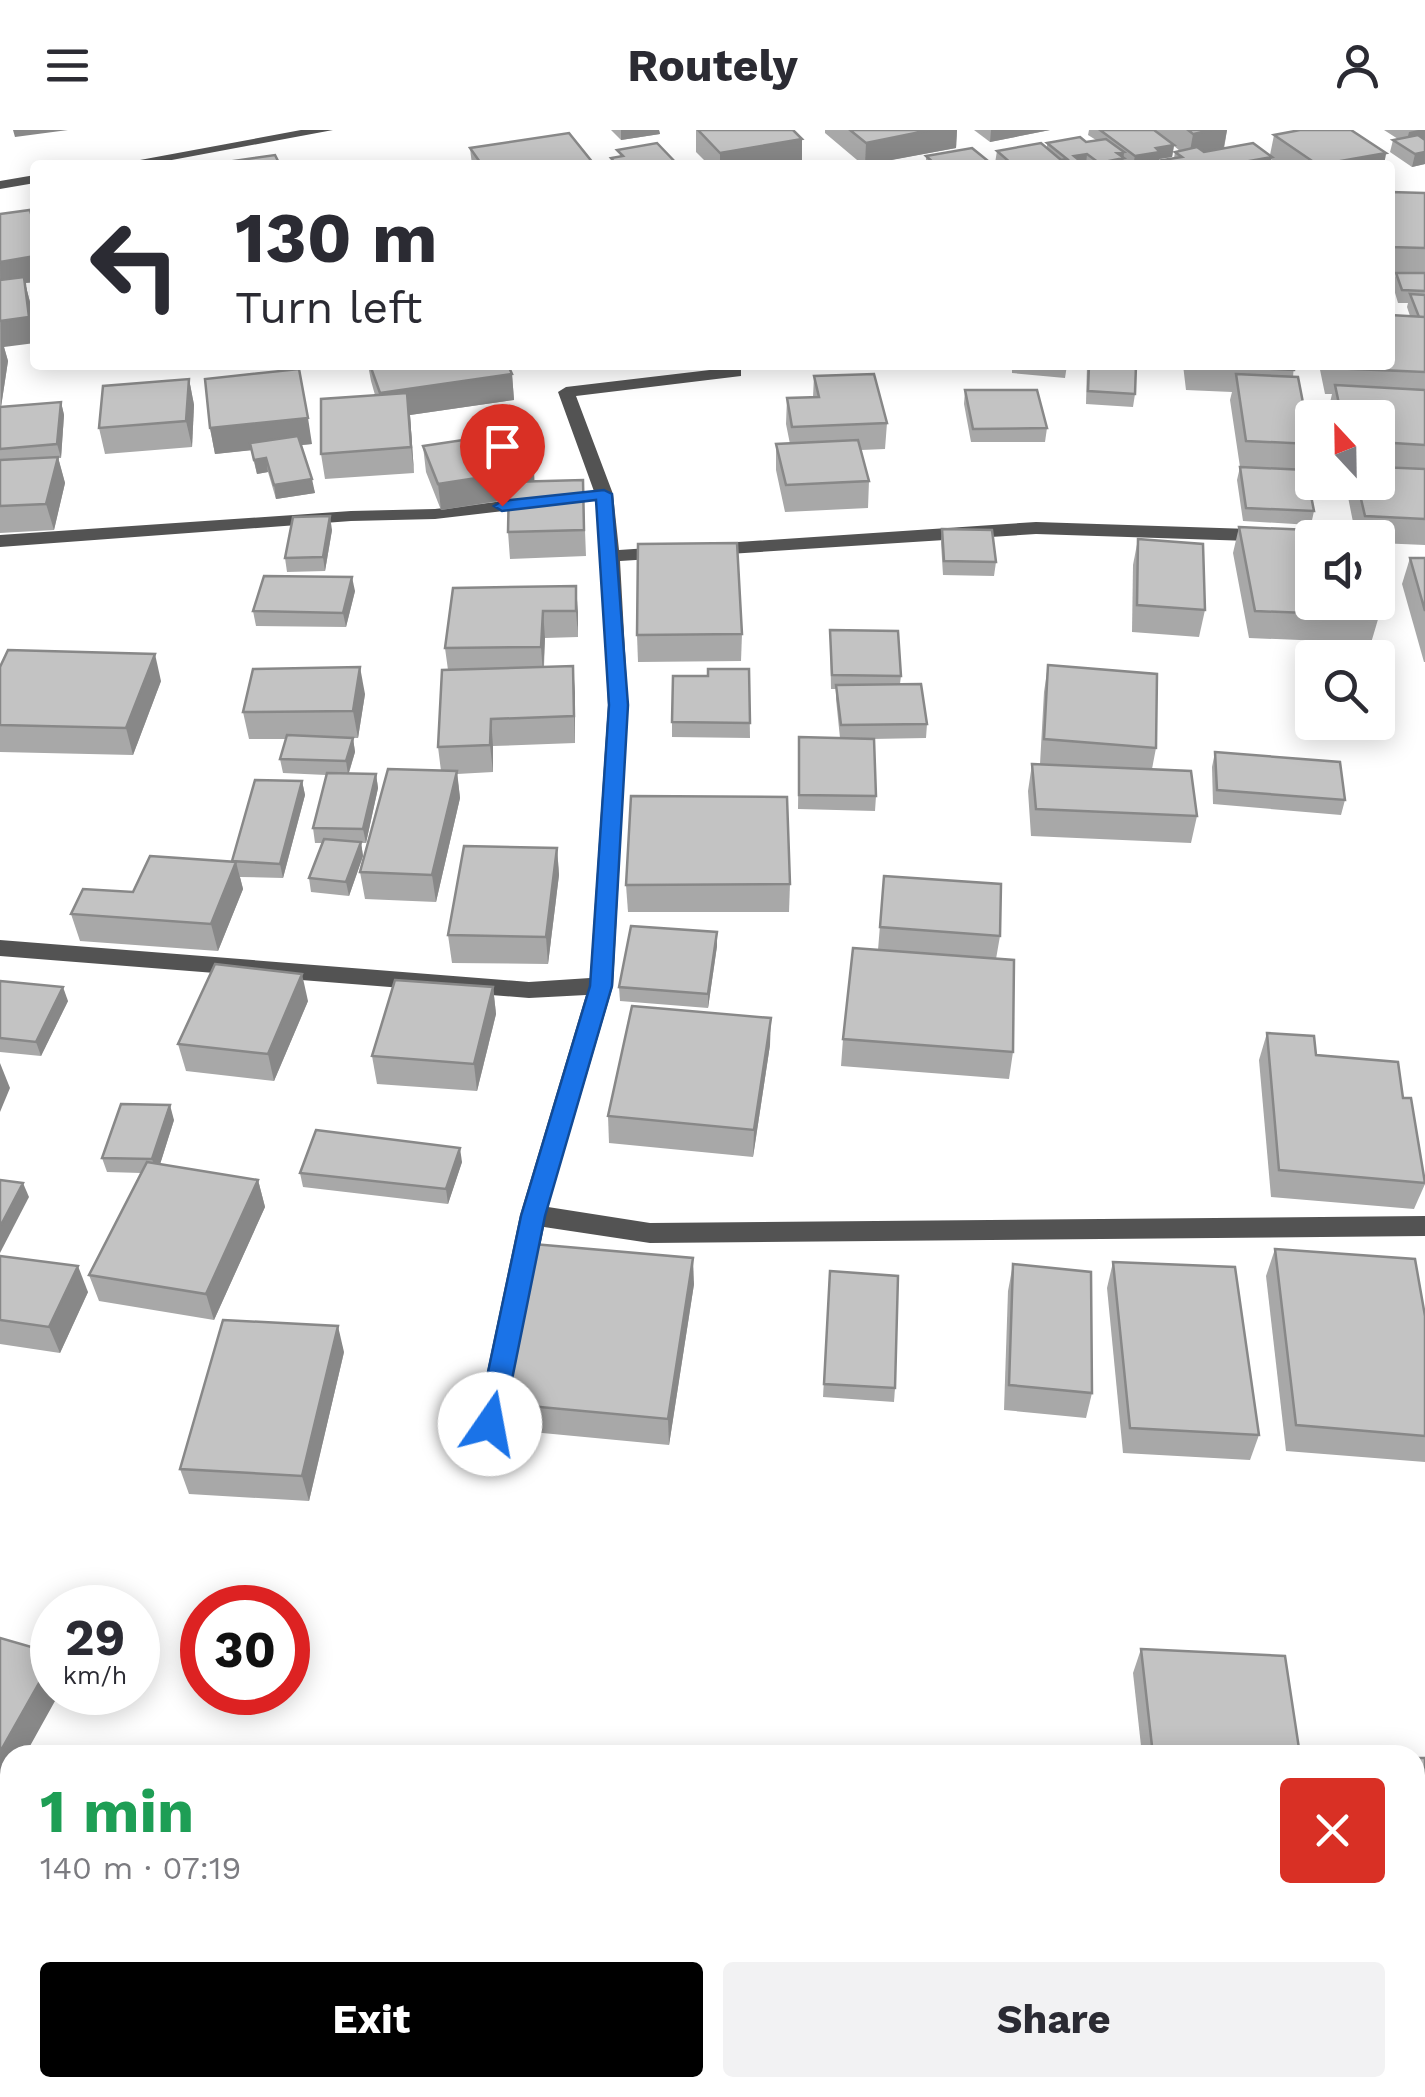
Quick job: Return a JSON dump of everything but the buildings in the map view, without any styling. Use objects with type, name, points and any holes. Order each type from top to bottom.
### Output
[{"type":"street","points":[[149,160],[326,130]]},
{"type":"street","points":[[0,185],[30,180]]},
{"type":"street","points":[[490,1424],[533,1216],[601,986],[618,705],[610,556],[585,497],[566,392],[734,372]]},
{"type":"street","points":[[0,541],[351,516],[435,514],[585,497]]},
{"type":"street","points":[[610,556],[1036,528],[1250,535]]},
{"type":"street","points":[[0,948],[529,990],[601,986]]},
{"type":"street","points":[[533,1216],[650,1234],[1425,1226]]},
{"type":"route","points":[[490,1424],[533,1216],[601,986],[618,705],[604,494],[502,506]]}]
